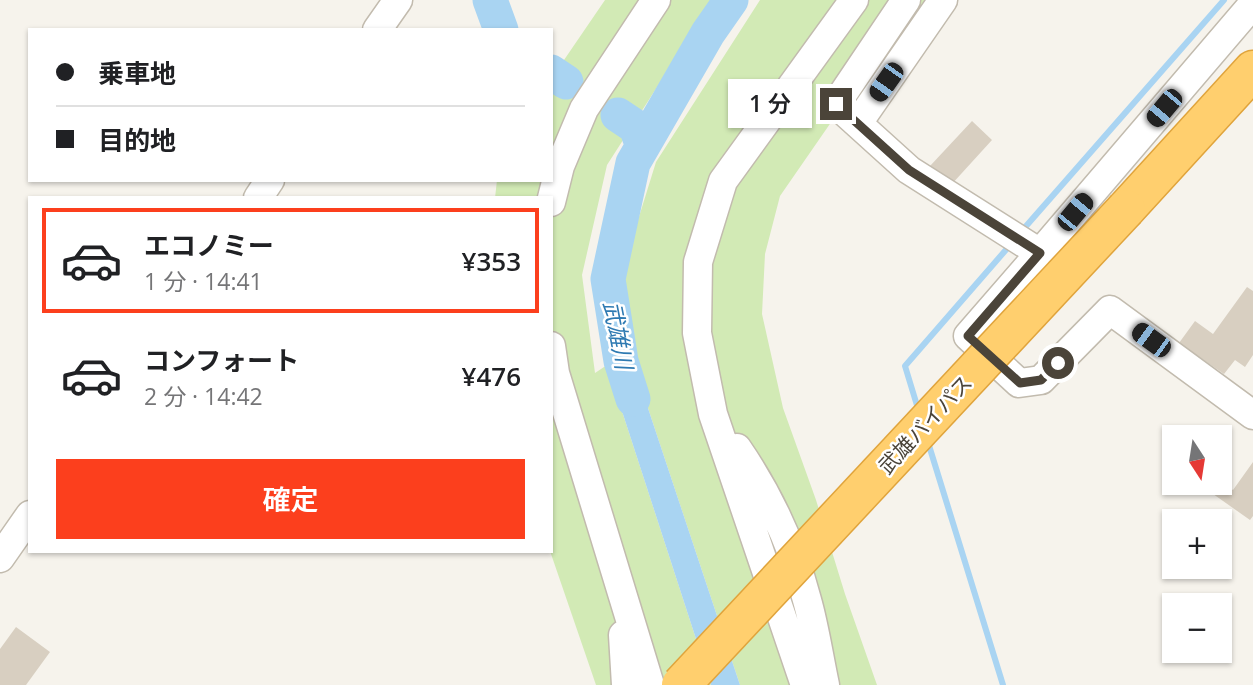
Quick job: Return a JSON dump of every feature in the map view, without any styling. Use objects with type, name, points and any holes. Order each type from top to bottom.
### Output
[{"type":"highway","name":"武雄バイパス","points":[[681,685],[1253,70]]},
{"type":"street","points":[[378,28],[398,0]]},
{"type":"street","points":[[552,196],[560,166],[584,109],[656,0]]},
{"type":"street","points":[[805,685],[713,414],[696,333],[698,262],[723,181],[853,0]]},
{"type":"street","points":[[906,0],[836,104],[909,170],[1040,253]]},
{"type":"street","points":[[858,123],[943,0]]},
{"type":"street","points":[[1253,4],[968,336],[1020,383],[1041,380],[1110,310],[1253,415]]},
{"type":"street","points":[[553,360],[650,685]]},
{"type":"street","points":[[713,414],[749,465],[783,531],[807,599],[825,685]]},
{"type":"street","points":[[0,558],[28,518]]},
{"type":"street","points":[[621,591],[626,685]]},
{"type":"green space","points":[[605,0],[713,0],[607,165],[582,275],[595,373],[607,365],[711,685],[596,685],[551,553],[553,553],[553,196],[495,196],[497,182],[553,182],[553,76]]},
{"type":"green space","points":[[760,0],[957,0],[861,133],[834,118],[780,196],[765,254],[762,314],[783,408],[877,685],[740,685],[628,348],[620,278],[656,162]]},
{"type":"water","points":[[628,348],[740,685],[711,685],[607,365]]},
{"type":"building","points":[[972,121],[992,140],[951,185],[930,166]]},
{"type":"building","points":[[1247,287],[1253,291],[1253,355],[1245,367],[1235,360],[1224,374],[1179,343],[1195,321],[1213,334]]},
{"type":"building","points":[[1253,462],[1253,516],[1250,520],[1215,495],[1232,495]]},
{"type":"building","points":[[16,627],[50,652],[26,685],[0,685],[0,649]]},
{"type":"waterway","points":[[490,0],[500,28]]},
{"type":"waterway","name":"武雄川","points":[[633,399],[621,361],[608,279],[633,163],[708,33],[731,0]]},
{"type":"waterway","points":[[1020,233],[1224,0]]},
{"type":"waterway","points":[[553,73],[566,82]]},
{"type":"waterway","points":[[618,115],[636,127],[642,144]]},
{"type":"waterway","points":[[919,412],[905,366],[1011,244]]},
{"type":"waterway","points":[[927,439],[1003,685]]},
{"type":"route","points":[[836,104],[909,170],[1040,253],[968,336],[1020,383],[1041,380],[1058,363]]}]
